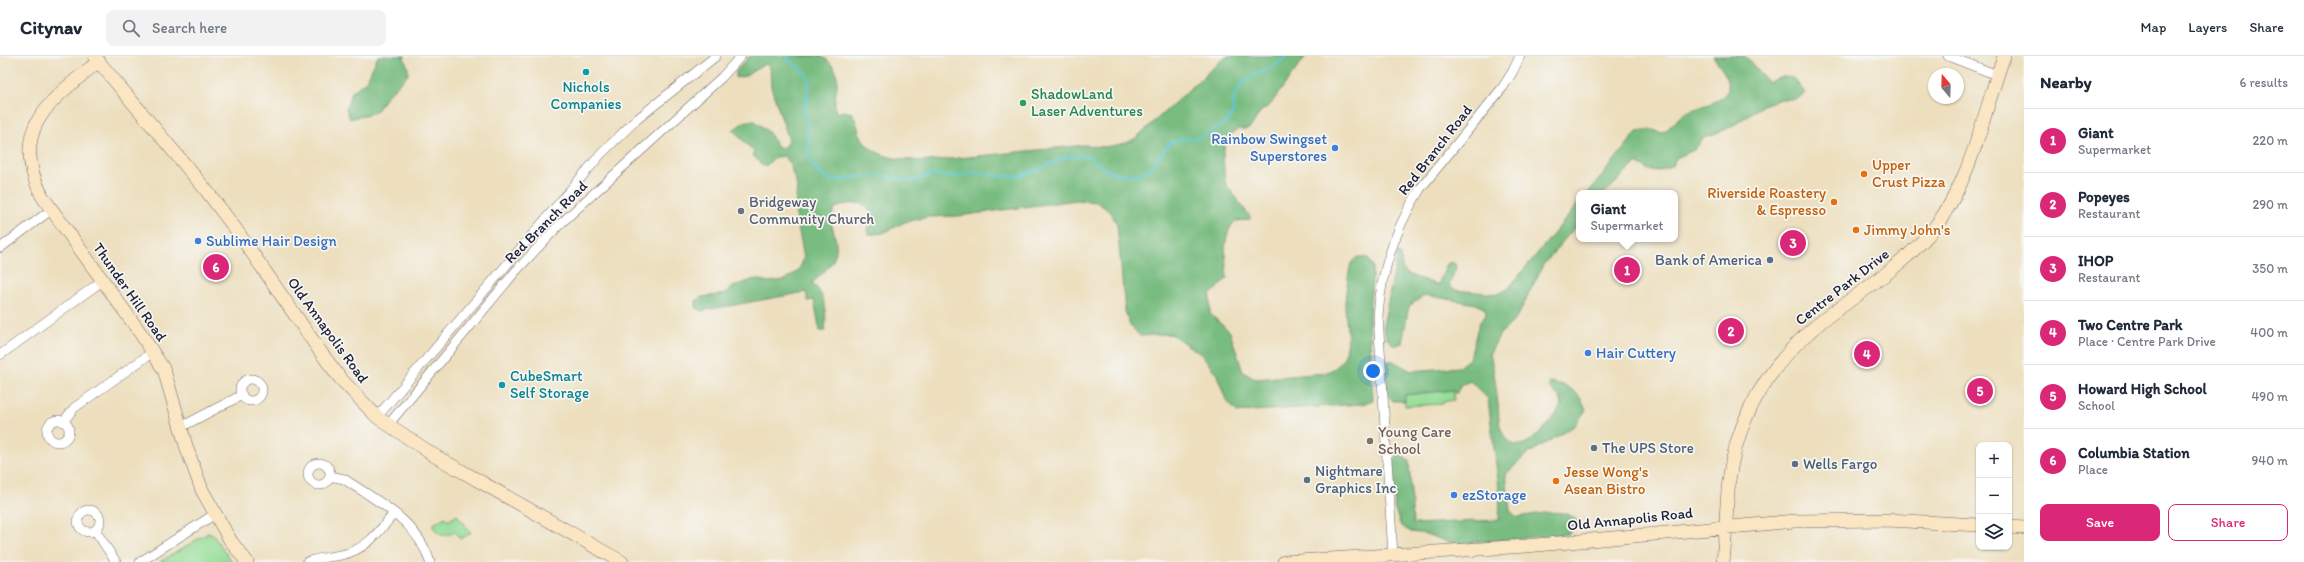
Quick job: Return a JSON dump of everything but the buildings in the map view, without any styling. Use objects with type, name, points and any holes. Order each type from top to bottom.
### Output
[{"type":"main road","name":"Centre Park Drive","points":[[1723,562],[1727,526],[1729,481],[1738,436],[1768,376],[1799,341],[1913,251],[1935,226],[1955,195],[1968,167],[2004,56]]},
{"type":"main road","name":"Old Annapolis Road","points":[[96,59],[206,190],[237,231],[340,378],[382,421],[435,456],[622,562]]},
{"type":"main road","name":"Thunder Hill Road","points":[[96,59],[57,96],[40,117],[30,139],[31,171],[42,196],[51,210],[164,370],[194,471],[215,514],[247,562]]},
{"type":"main road","name":"Old Annapolis Road","points":[[1284,562],[1526,546],[1727,526],[1860,519],[1976,524]]},
{"type":"main road","points":[[2012,527],[2024,528]]},
{"type":"street","name":"Red Branch Road","points":[[382,421],[601,154],[636,120],[716,56]]},
{"type":"street","name":"Red Branch Road","points":[[382,421],[515,272],[554,231],[722,77],[741,56]]},
{"type":"street","name":"Red Branch Road","points":[[1393,555],[1378,316],[1379,297],[1388,255],[1404,217],[1420,189],[1502,87],[1513,71],[1520,56]]},
{"type":"street","points":[[1948,56],[1997,75]]},
{"type":"street","points":[[0,248],[51,210]]},
{"type":"street","points":[[0,354],[102,281]]},
{"type":"street","points":[[63,422],[74,408],[152,352]]},
{"type":"street","points":[[181,427],[242,395]]},
{"type":"street","points":[[330,476],[344,479],[394,513],[418,534],[430,562]]},
{"type":"street","points":[[307,562],[353,552],[362,547],[380,532],[394,513]]},
{"type":"street","points":[[140,562],[215,514]]},
{"type":"street","points":[[95,530],[116,562]]},
{"type":"green space","points":[[378,56],[406,56],[404,58],[408,67],[408,75],[385,98],[376,112],[350,119],[346,109],[351,93],[367,80]]},
{"type":"green space","points":[[750,56],[821,56],[830,62],[835,69],[837,76],[835,98],[836,113],[844,111],[852,113],[861,137],[869,147],[876,152],[893,158],[930,161],[1086,145],[1105,147],[1118,145],[1136,138],[1226,56],[1306,56],[1270,105],[1260,112],[1251,127],[1246,129],[1238,129],[1226,138],[1223,155],[1225,183],[1251,218],[1247,220],[1235,221],[1228,234],[1225,248],[1227,279],[1210,295],[1210,314],[1230,332],[1243,372],[1255,379],[1325,373],[1335,368],[1342,361],[1346,353],[1347,334],[1345,303],[1351,263],[1357,257],[1368,258],[1373,267],[1369,318],[1373,400],[1362,404],[1237,412],[1226,400],[1217,375],[1202,355],[1171,334],[1140,336],[1130,326],[1125,311],[1117,224],[1109,211],[1097,202],[1077,200],[958,216],[928,217],[905,222],[883,233],[868,235],[868,222],[873,214],[862,203],[846,204],[835,208],[830,220],[836,240],[835,255],[828,268],[812,283],[817,288],[823,299],[826,318],[825,331],[820,331],[814,300],[808,301],[806,292],[701,311],[696,307],[696,301],[701,297],[725,294],[730,288],[754,279],[769,282],[785,280],[799,270],[804,258],[795,210],[797,186],[789,162],[784,156],[775,157],[767,165],[763,166],[752,154],[754,152],[733,130],[744,122],[753,120],[768,131],[775,142],[776,147],[783,148],[789,140],[771,87],[770,67],[765,64],[745,76],[736,78],[736,71]]},
{"type":"green space","points":[[1713,56],[1745,56],[1768,82],[1783,77],[1793,78],[1805,93],[1797,99],[1781,99],[1763,105],[1731,127],[1704,138],[1694,150],[1676,158],[1673,165],[1659,171],[1649,170],[1636,163],[1608,190],[1590,190],[1637,132],[1650,129],[1662,133],[1683,114],[1717,100],[1727,91],[1728,84],[1726,76]]},
{"type":"green space","points":[[1576,207],[1576,226],[1543,265],[1517,318],[1500,334],[1490,353],[1496,385],[1500,426],[1506,439],[1514,445],[1523,444],[1532,439],[1550,422],[1562,404],[1560,398],[1549,387],[1550,382],[1568,387],[1581,398],[1586,410],[1574,426],[1526,455],[1506,474],[1510,511],[1517,517],[1551,512],[1567,514],[1573,517],[1578,523],[1569,534],[1453,544],[1426,534],[1411,532],[1401,526],[1395,510],[1393,461],[1399,454],[1409,461],[1413,524],[1499,520],[1500,497],[1488,399],[1470,381],[1461,385],[1456,394],[1453,390],[1405,395],[1405,401],[1393,401],[1387,394],[1386,363],[1391,360],[1411,371],[1459,367],[1470,358],[1479,323],[1486,315],[1485,309],[1476,304],[1425,295],[1409,306],[1402,343],[1394,346],[1387,339],[1383,326],[1398,253],[1401,255],[1402,268],[1407,274],[1438,285],[1447,264],[1451,262],[1455,264],[1456,268],[1449,285],[1454,290],[1497,294],[1508,289]]},
{"type":"green space","points":[[1453,390],[1454,400],[1443,402],[1443,404],[1405,406],[1404,395]]},
{"type":"green space","points":[[457,515],[471,533],[460,539],[455,532],[448,535],[439,534],[432,525],[445,517],[448,521]]},
{"type":"green space","points":[[208,533],[213,535],[232,562],[160,562]]},
{"type":"waterway","points":[[787,56],[791,62],[807,74],[809,83],[804,112],[808,128],[808,153],[813,166],[824,177],[831,180],[842,180],[854,177],[884,176],[913,181],[934,174],[958,177],[971,172],[996,176],[1021,176],[1069,156],[1090,157],[1105,169],[1114,173],[1133,175],[1147,171],[1170,143],[1178,139],[1199,138],[1227,122],[1233,113],[1234,96],[1245,81],[1252,76],[1270,69],[1287,56]]},
{"type":"place","name":"Nichols Companies","points":[[586,72]]},
{"type":"place","name":"ShadowLand Laser Adventures","points":[[1023,103]]},
{"type":"place","name":"Rainbow Swingset Superstores","points":[[1335,148]]},
{"type":"place","name":"Upper Crust Pizza","points":[[1864,174]]},
{"type":"place","name":"Riverside Roastery & Espresso","points":[[1834,202]]},
{"type":"place","name":"Bridgeway Community Church","points":[[741,211]]},
{"type":"place","name":"Jimmy John's","points":[[1856,230]]},
{"type":"place","name":"Sublime Hair Design","points":[[198,241]]},
{"type":"place","name":"IHOP","points":[[1793,243]]},
{"type":"place","name":"Bank of America","points":[[1770,260]]},
{"type":"place","name":"Columbia Station","points":[[216,267]]},
{"type":"place","name":"Giant","points":[[1627,270]]},
{"type":"place","name":"Popeyes","points":[[1731,331]]},
{"type":"place","name":"Hair Cuttery","points":[[1588,353]]},
{"type":"place","name":"Two Centre Park","points":[[1867,354]]},
{"type":"place","name":"CubeSmart Self Storage","points":[[502,385]]},
{"type":"place","name":"Howard High School","points":[[1980,391]]},
{"type":"place","name":"Young Care School","points":[[1370,441]]},
{"type":"place","name":"The UPS Store","points":[[1594,448]]},
{"type":"place","name":"Wells Fargo","points":[[1795,464]]},
{"type":"place","name":"Nightmare Graphics Inc","points":[[1307,480]]},
{"type":"place","name":"Jesse Wong's Asean Bistro","points":[[1556,481]]},
{"type":"place","name":"ezStorage","points":[[1454,495]]}]
